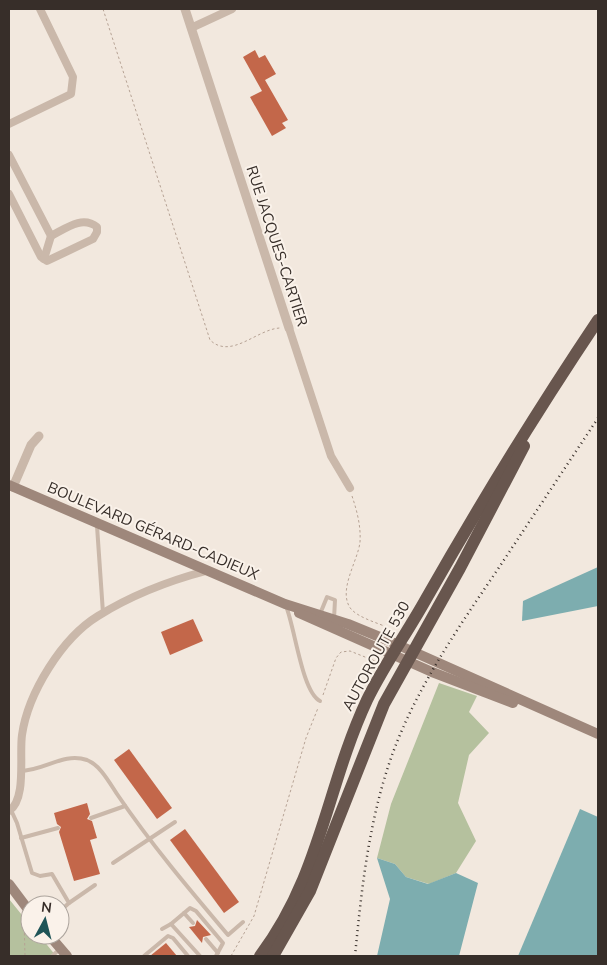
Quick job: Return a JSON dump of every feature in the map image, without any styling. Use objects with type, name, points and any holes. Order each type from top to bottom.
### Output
[{"type":"highway","name":"AUTOROUTE 530","points":[[260,956],[282,924],[298,895],[358,722],[396,650],[495,478],[598,320]]},
{"type":"highway","name":"AUTOROUTE 530","points":[[273,956],[310,891],[370,734],[388,696],[472,547],[555,386]]},
{"type":"main road","name":"BOULEVARD GÉRARD-CADIEUX","points":[[11,486],[285,604],[334,619],[396,650]]},
{"type":"main road","name":"BOULEVARD GÉRARD-CADIEUX","points":[[285,604],[307,618],[411,656],[469,687],[598,735]]},
{"type":"main road","points":[[9,884],[20,903]]},
{"type":"street","points":[[9,124],[71,94],[72,77],[40,9]]},
{"type":"street","name":"RUE JACQUES-CARTIER","points":[[185,9],[331,456],[350,488]]},
{"type":"street","points":[[191,28],[232,9]]},
{"type":"street","points":[[9,155],[51,236],[44,259]]},
{"type":"street","points":[[9,194],[44,259],[47,261],[53,260],[93,239],[97,232],[97,227],[91,222],[80,221],[51,236]]},
{"type":"street","points":[[11,486],[31,445],[40,436]]},
{"type":"street","points":[[10,810],[15,807],[18,795],[22,737],[26,712],[36,690],[55,659],[81,630],[103,613],[145,591],[206,571]]},
{"type":"lane","points":[[97,523],[103,613]]},
{"type":"lane","points":[[319,615],[327,596],[335,600],[334,619]]},
{"type":"lane","points":[[285,604],[292,622],[308,686],[314,697],[320,701]]},
{"type":"lane","points":[[20,771],[35,770],[69,758],[89,761],[106,778],[150,841],[228,935],[243,922]]},
{"type":"lane","points":[[91,818],[125,806]]},
{"type":"lane","points":[[10,810],[32,873],[40,876],[52,874],[64,895]]},
{"type":"lane","points":[[113,863],[150,841],[175,822]]},
{"type":"lane","points":[[21,838],[58,828]]},
{"type":"lane","points":[[70,902],[95,885]]},
{"type":"lane","points":[[162,929],[190,908],[196,911],[223,943],[217,955],[206,939]]},
{"type":"lane","points":[[184,913],[193,924]]},
{"type":"lane","points":[[171,924],[200,956]]},
{"type":"lane","points":[[144,956],[168,936],[173,938],[188,956]]},
{"type":"lane","points":[[52,956],[64,952]]},
{"type":"path","points":[[103,9],[210,340],[216,346],[224,347],[242,343],[274,328],[289,328]]},
{"type":"path","points":[[353,497],[359,519],[360,540],[346,592],[347,600],[353,611],[389,628],[390,631],[393,630]]},
{"type":"path","points":[[231,956],[254,916],[303,748],[336,658],[341,652],[352,651],[377,662]]},
{"type":"green space","points":[[439,683],[477,696],[469,712],[489,733],[469,755],[458,803],[476,841],[456,873],[429,884],[406,877],[395,864],[377,858],[391,804]]},
{"type":"green space","points":[[9,899],[20,913],[20,945],[47,945],[56,956],[9,956]]},
{"type":"water","points":[[598,567],[598,606],[522,621],[523,601]]},
{"type":"water","points":[[580,809],[598,817],[598,956],[518,956]]},
{"type":"water","points":[[377,858],[395,864],[406,877],[428,884],[456,873],[478,883],[459,956],[377,956],[390,899]]},
{"type":"building","points":[[255,50],[259,58],[265,55],[276,74],[265,80],[288,120],[282,123],[286,128],[272,136],[250,97],[262,91],[243,57]]},
{"type":"building","points":[[193,619],[203,641],[170,655],[161,632]]},
{"type":"building","points":[[129,749],[172,808],[157,819],[114,760]]},
{"type":"building","points":[[87,803],[90,814],[87,819],[92,821],[97,838],[90,840],[100,874],[74,881],[59,832],[61,827],[57,824],[54,813]]},
{"type":"building","points":[[185,829],[239,902],[224,913],[170,840]]},
{"type":"building","points":[[197,920],[211,935],[203,937],[202,943],[189,927],[195,926]]},
{"type":"building","points":[[166,943],[177,956],[150,956]]},
{"type":"railway","points":[[355,956],[368,848],[380,794],[397,742],[407,719],[430,675],[456,632],[598,418]]}]
